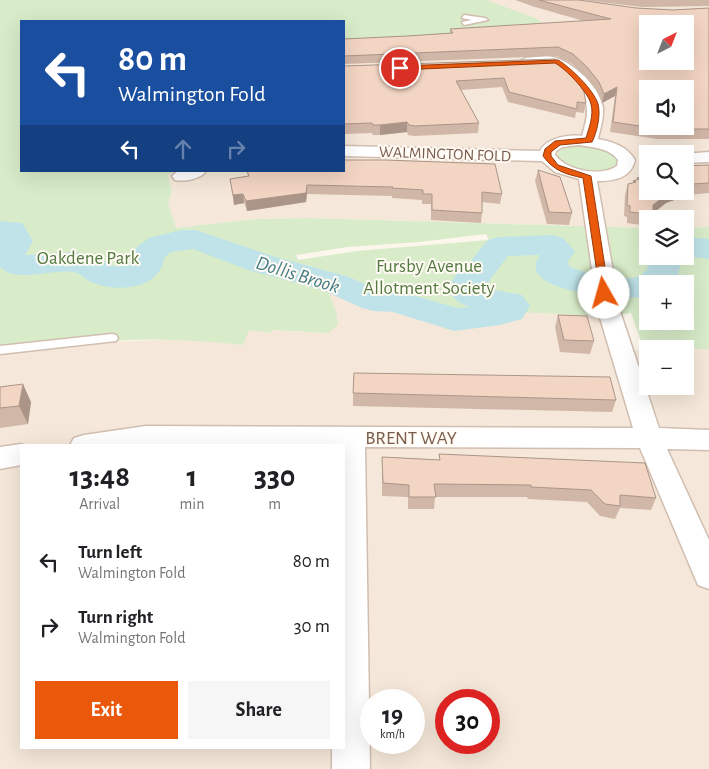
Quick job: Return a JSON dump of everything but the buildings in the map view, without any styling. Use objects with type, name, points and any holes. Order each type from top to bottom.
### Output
[{"type":"street","points":[[516,62],[556,62],[563,65],[586,89],[595,103],[595,117],[590,141]]},
{"type":"street","points":[[578,140],[590,141],[613,148],[633,158],[619,173],[610,176],[587,176],[564,171],[556,167],[547,156],[547,151],[558,143],[578,140]]},
{"type":"street","name":"WALMINGTON FOLD","points":[[345,151],[547,156]]},
{"type":"street","points":[[694,158],[709,157]]},
{"type":"street","points":[[181,176],[195,172]]},
{"type":"street","points":[[587,176],[604,286],[649,438],[709,575]]},
{"type":"street","name":"BRENT WAY","points":[[91,444],[146,436],[649,438],[709,440]]},
{"type":"street","points":[[351,769],[352,436]]},
{"type":"street","points":[[0,458],[20,454]]},
{"type":"lane","points":[[0,350],[112,338]]},
{"type":"shaded area","points":[[481,0],[709,0],[709,227],[694,228],[694,210],[639,210],[639,228],[306,218],[256,219],[176,228],[168,203],[172,192],[167,172],[345,172],[345,43]]},
{"type":"shaded area","points":[[332,289],[340,289],[363,299],[396,304],[396,307],[434,314],[456,325],[466,326],[488,318],[510,316],[515,312],[599,316],[608,350],[639,350],[639,395],[694,395],[694,349],[709,349],[709,769],[0,769],[0,352],[43,350],[102,342],[181,339],[249,330],[272,333],[272,330],[328,333],[333,302],[328,293]]},
{"type":"green space","name":"Oakdene Park","points":[[0,0],[487,0],[535,18],[547,26],[345,44],[345,20],[20,20],[20,172],[174,172],[168,175],[172,192],[168,203],[176,228],[257,219],[306,218],[639,228],[639,265],[694,265],[694,228],[709,227],[709,349],[694,349],[694,340],[640,340],[631,313],[618,315],[595,298],[599,316],[515,312],[507,318],[488,318],[461,326],[434,314],[396,307],[396,304],[372,303],[340,289],[332,289],[329,293],[336,311],[338,325],[328,333],[272,330],[272,333],[249,330],[243,345],[155,339],[0,352]],"holes":[[[486,234],[489,240],[357,251],[298,260],[296,255],[347,247],[419,242]]]},
{"type":"green space","points":[[578,144],[595,146],[611,152],[617,161],[616,165],[609,169],[593,172],[567,166],[557,155],[563,148]]},
{"type":"waterway","name":"Dollis Brook","points":[[0,230],[11,230],[17,241],[8,256],[16,264],[33,265],[64,261],[85,263],[104,275],[129,278],[146,268],[148,255],[160,245],[196,239],[260,263],[334,283],[374,300],[395,301],[454,320],[500,314],[509,311],[512,306],[510,303],[474,297],[466,291],[468,282],[481,270],[499,247],[552,245],[559,251],[552,261],[553,271],[563,277],[596,285],[639,288]]},
{"type":"waterway","name":"Dollis Brook","points":[[694,248],[709,249]]},
{"type":"waterway","name":"Dollis Brook","points":[[662,275],[664,265]]},
{"type":"route","points":[[400,68],[556,62],[563,65],[586,89],[595,103],[595,117],[590,141],[578,140],[558,143],[551,146],[547,151],[547,156],[556,167],[564,171],[587,176],[604,293]]},
{"type":"park label","name":"Fursby Avenue Allotment Society","points":[[429,276]]}]
